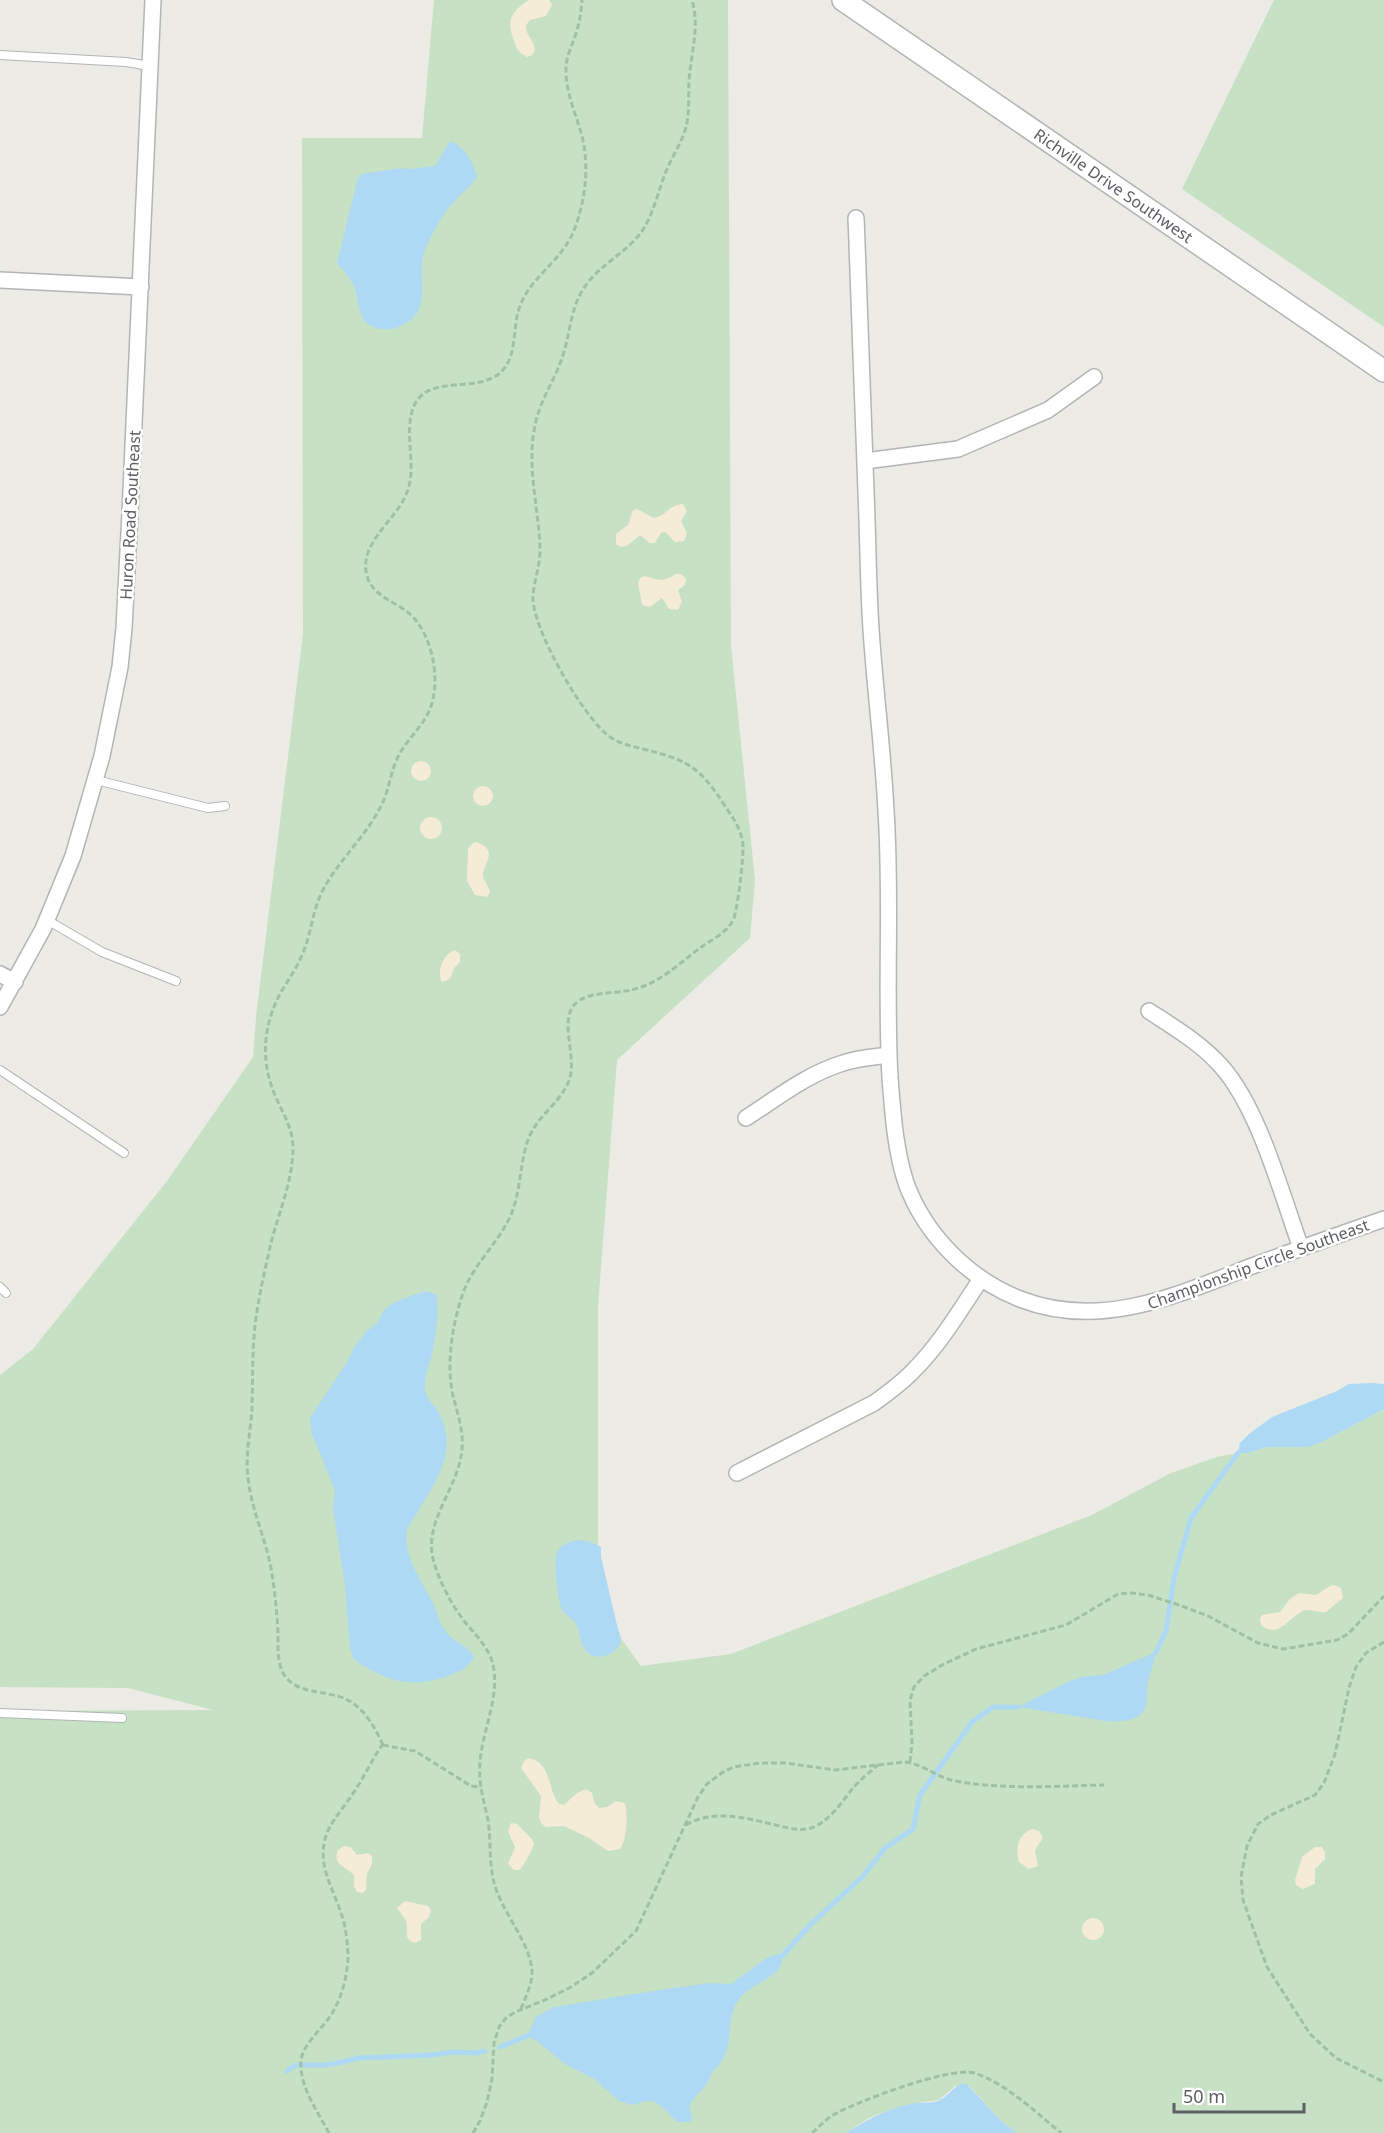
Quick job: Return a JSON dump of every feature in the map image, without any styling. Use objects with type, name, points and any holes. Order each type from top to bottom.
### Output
[{"type":"main road","name":"Richville Drive Southwest","points":[[843,0],[1384,371]]},
{"type":"street","name":"Huron Road Southeast","points":[[0,1007],[47,920],[73,856],[96,780],[114,706],[124,628],[153,0]]},
{"type":"street","name":"Championship Circle Southeast","points":[[856,218],[871,626],[886,813],[889,1055],[896,1147],[907,1184],[917,1207],[930,1229],[956,1258],[981,1279],[997,1288],[1032,1303],[1074,1311],[1108,1312],[1171,1298],[1384,1219]]},
{"type":"street","points":[[0,280],[141,287]]},
{"type":"street","points":[[865,461],[958,449],[1048,410],[1094,377]]},
{"type":"street","points":[[0,974],[15,982]]},
{"type":"street","points":[[1149,1011],[1204,1049],[1238,1089],[1261,1137],[1301,1248]]},
{"type":"street","points":[[746,1118],[797,1084],[820,1072],[845,1062],[889,1055]]},
{"type":"street","points":[[737,1473],[874,1403],[894,1388],[931,1352],[981,1279]]},
{"type":"lane","points":[[0,55],[126,62],[150,66]]},
{"type":"lane","points":[[96,780],[208,808],[225,806]]},
{"type":"lane","points":[[47,920],[102,952],[176,981]]},
{"type":"lane","points":[[0,1070],[124,1153]]},
{"type":"lane","points":[[0,1713],[122,1718]]},
{"type":"path","points":[[383,1745],[373,1725],[353,1704],[331,1694],[299,1687],[285,1676],[279,1660],[277,1614],[271,1568],[248,1478],[256,1320],[268,1257],[289,1180],[293,1151],[291,1130],[273,1092],[267,1072],[266,1041],[274,1006],[303,953],[313,912],[320,896],[334,872],[379,810],[398,757],[421,726],[431,707],[434,678],[428,644],[413,617],[374,588],[367,576],[368,557],[377,537],[408,491],[412,469],[411,420],[414,406],[419,398],[429,390],[486,381],[502,372],[510,357],[516,316],[524,297],[561,255],[574,232],[584,197],[586,164],[566,68],[578,28],[582,0]]},
{"type":"path","points":[[521,2009],[531,1982],[530,1960],[494,1883],[489,1827],[481,1787],[481,1754],[495,1683],[492,1661],[485,1646],[450,1599],[435,1566],[431,1545],[436,1520],[453,1483],[461,1457],[462,1438],[450,1366],[454,1332],[462,1296],[470,1276],[513,1212],[523,1156],[532,1130],[570,1080],[572,1061],[568,1019],[572,1008],[578,1002],[588,998],[632,990],[656,981],[724,931],[735,916],[742,861],[742,838],[737,824],[717,793],[701,773],[688,763],[618,742],[591,719],[540,630],[533,603],[540,557],[532,461],[534,427],[544,397],[561,362],[580,293],[597,273],[642,231],[667,168],[685,132],[690,70],[697,27],[692,0]]},
{"type":"path","points":[[910,1762],[911,1693],[918,1682],[931,1671],[976,1649],[1066,1625],[1118,1594],[1139,1593],[1160,1598],[1208,1616],[1258,1643],[1283,1649],[1308,1646],[1342,1637],[1353,1630],[1384,1596]]},
{"type":"path","points":[[1384,1642],[1366,1653],[1356,1667],[1349,1688],[1335,1754],[1324,1783],[1315,1795],[1270,1815],[1258,1824],[1249,1840],[1241,1877],[1243,1900],[1267,1967],[1310,2034],[1336,2058],[1384,2082]]},
{"type":"path","points":[[383,1745],[414,1751],[471,1786],[481,1787]]},
{"type":"path","points":[[329,2133],[311,2098],[301,2069],[301,2059],[309,2044],[332,2013],[342,1989],[347,1964],[347,1941],[342,1917],[325,1875],[323,1863],[325,1840],[333,1822],[383,1745]]},
{"type":"path","points":[[473,2133],[487,2103],[496,2035],[506,2019],[521,2009],[554,1996],[592,1973],[636,1931],[698,1797],[707,1784],[723,1772],[734,1767],[773,1762],[835,1770],[910,1762],[943,1778],[998,1786],[1104,1785]]},
{"type":"path","points":[[685,1826],[697,1819],[712,1815],[753,1820],[797,1830],[812,1828],[831,1814],[856,1785],[878,1765]]},
{"type":"path","points":[[812,2133],[828,2119],[859,2103],[961,2071],[975,2073],[990,2080],[1061,2133]]},
{"type":"green space","points":[[434,0],[728,0],[731,646],[755,880],[750,938],[617,1060],[598,1306],[598,1550],[608,1600],[622,1640],[641,1666],[731,1654],[1092,1515],[1171,1473],[1217,1457],[1248,1453],[1267,1447],[1292,1447],[1322,1442],[1384,1409],[1384,2133],[1017,2133],[1000,2120],[969,2085],[955,2086],[939,2100],[916,2103],[884,2112],[869,2118],[845,2133],[0,2133],[0,1711],[213,1710],[128,1688],[0,1687],[0,1375],[33,1349],[167,1181],[253,1057],[303,634],[302,138],[422,138]]},
{"type":"green space","points":[[1274,0],[1384,0],[1384,327],[1182,189]]},
{"type":"sand","points":[[529,0],[549,0],[552,5],[546,16],[530,20],[526,25],[535,50],[527,57],[518,51],[510,22],[515,11]]},
{"type":"sand","points":[[683,504],[687,511],[681,521],[687,533],[684,541],[675,542],[665,532],[661,533],[655,543],[650,543],[640,535],[627,546],[621,547],[616,544],[616,534],[628,525],[633,510],[637,509],[654,518]]},
{"type":"sand","points":[[681,574],[686,579],[685,585],[678,590],[682,602],[678,610],[669,609],[662,598],[650,607],[642,605],[638,583],[640,578],[645,576],[664,580]]},
{"type":"sand","points":[[421,761],[428,764],[431,771],[428,778],[421,781],[414,778],[411,771],[414,764]]},
{"type":"sand","points":[[483,786],[490,789],[493,796],[490,803],[483,806],[476,803],[473,796],[476,789]]},
{"type":"sand","points":[[431,817],[439,820],[442,828],[439,836],[431,839],[423,836],[420,828],[423,820]]},
{"type":"sand","points":[[477,842],[484,845],[489,853],[483,874],[490,892],[487,897],[475,895],[467,881],[468,848]]},
{"type":"sand","points":[[455,950],[460,954],[460,962],[454,968],[450,979],[442,982],[440,969],[444,959]]},
{"type":"sand","points":[[1334,1585],[1341,1588],[1343,1598],[1326,1612],[1307,1610],[1301,1612],[1274,1630],[1261,1625],[1262,1615],[1280,1612],[1290,1599],[1299,1593],[1316,1595]]},
{"type":"sand","points":[[529,1758],[542,1765],[559,1804],[564,1805],[577,1793],[586,1789],[592,1793],[595,1804],[599,1808],[607,1807],[616,1801],[625,1803],[626,1827],[620,1849],[608,1851],[589,1838],[564,1826],[546,1827],[542,1824],[539,1818],[541,1796],[521,1768],[524,1761]]},
{"type":"sand","points":[[511,1823],[517,1824],[534,1844],[519,1870],[514,1870],[508,1864],[515,1847],[508,1831]]},
{"type":"sand","points":[[1032,1829],[1039,1831],[1043,1838],[1035,1850],[1038,1866],[1029,1869],[1019,1862],[1017,1852],[1023,1834]]},
{"type":"sand","points":[[344,1846],[350,1847],[357,1855],[368,1853],[372,1856],[366,1890],[362,1893],[357,1892],[354,1886],[354,1875],[338,1862],[338,1850]]},
{"type":"sand","points":[[1315,1847],[1322,1847],[1325,1859],[1315,1869],[1315,1884],[1303,1889],[1296,1885],[1295,1880],[1302,1857]]},
{"type":"sand","points":[[405,1901],[428,1906],[431,1911],[429,1917],[421,1924],[421,1940],[415,1943],[408,1939],[406,1921],[397,1908]]},
{"type":"sand","points":[[1093,1918],[1101,1921],[1104,1929],[1101,1937],[1093,1940],[1085,1937],[1082,1929],[1085,1921]]},
{"type":"water","points":[[450,141],[468,155],[477,177],[444,213],[426,247],[422,269],[421,302],[417,312],[410,320],[398,327],[375,328],[364,321],[356,290],[337,263],[358,178],[362,174],[435,166]]},
{"type":"water","points":[[428,1291],[436,1295],[437,1318],[425,1388],[441,1417],[446,1433],[446,1448],[444,1462],[438,1476],[407,1530],[406,1540],[410,1559],[433,1603],[441,1625],[450,1636],[474,1656],[468,1666],[454,1673],[436,1680],[411,1682],[387,1677],[353,1658],[333,1509],[335,1490],[312,1434],[310,1418],[355,1346],[378,1322],[384,1310],[392,1304]]},
{"type":"water","points":[[1349,1384],[1384,1384],[1384,1409],[1322,1442],[1308,1447],[1267,1447],[1248,1453],[1238,1453],[1240,1443],[1272,1417]]},
{"type":"water","points":[[575,1540],[588,1541],[601,1547],[601,1557],[621,1642],[614,1651],[604,1656],[598,1657],[588,1653],[583,1646],[576,1623],[560,1605],[556,1557],[560,1548]]},
{"type":"water","points":[[1156,1652],[1148,1684],[1146,1706],[1142,1713],[1134,1719],[1106,1721],[1018,1707],[1068,1682],[1081,1677],[1103,1675]]},
{"type":"water","points":[[777,1954],[783,1955],[778,1969],[744,1993],[735,2006],[727,2050],[707,2084],[691,2103],[692,2119],[689,2122],[677,2122],[653,2101],[633,2105],[619,2101],[593,2078],[566,2065],[537,2041],[527,2036],[536,2017],[554,2007],[710,1983],[731,1984],[765,1959]]},
{"type":"water","points":[[963,2083],[968,2085],[1000,2120],[1017,2133],[845,2133],[896,2108],[937,2101]]},
{"type":"waterway","points":[[1156,1652],[1166,1631],[1174,1578],[1191,1518],[1238,1453]]},
{"type":"waterway","points":[[783,1955],[810,1925],[863,1876],[885,1848],[913,1829],[920,1795],[972,1722],[993,1707],[1018,1707]]},
{"type":"waterway","points":[[500,2047],[527,2036]]},
{"type":"waterway","points":[[287,2071],[296,2065],[328,2065],[359,2058],[485,2051]]}]
